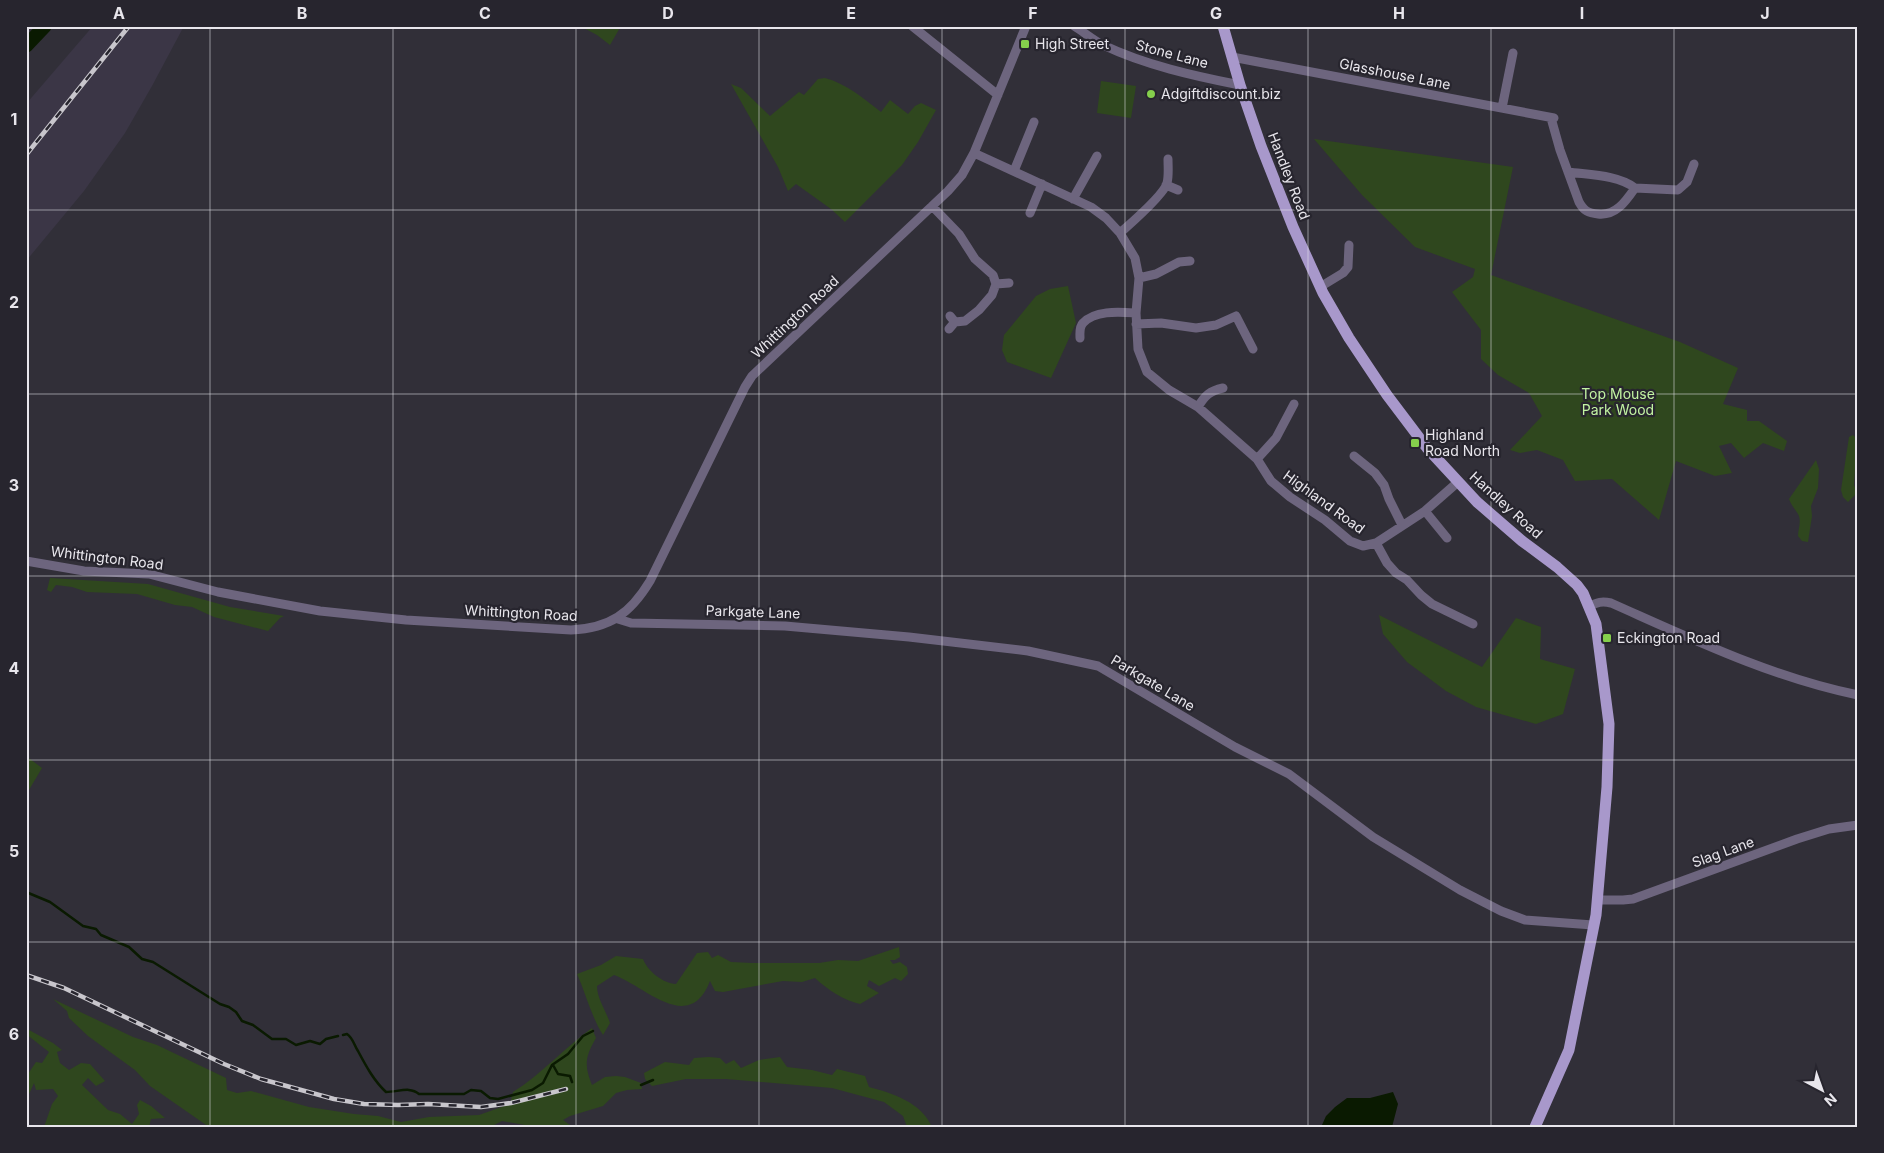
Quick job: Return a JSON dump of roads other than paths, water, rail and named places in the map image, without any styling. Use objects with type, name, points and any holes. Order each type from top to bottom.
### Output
[{"type":"main road","name":"Handley Road","points":[[1223,26],[1240,85],[1261,146],[1293,227],[1320,287],[1349,338],[1387,395],[1427,448],[1458,482],[1522,541],[1568,576],[1583,593],[1589,607]]},
{"type":"main road","points":[[1535,1127],[1569,1050],[1597,900],[1607,787],[1609,724],[1596,624],[1589,607]]},
{"type":"street","points":[[912,26],[998,95]]},
{"type":"street","points":[[951,322],[965,320],[979,310],[992,295],[996,284],[993,275],[975,259],[959,234],[932,206],[962,175],[974,153],[1026,26]]},
{"type":"street","name":"Stone Lane","points":[[1076,27],[1101,44],[1127,56],[1155,65],[1240,85]]},
{"type":"street","points":[[1502,108],[1513,53]]},
{"type":"street","name":"Glasshouse Lane","points":[[1232,58],[1552,118],[1568,172]]},
{"type":"street","points":[[1014,171],[1034,122]]},
{"type":"street","name":"Highland Road","points":[[974,153],[1091,207],[1106,218],[1120,233],[1134,258],[1139,278],[1136,313],[1138,349],[1148,372],[1169,390],[1198,406],[1257,459],[1271,481],[1290,497],[1325,520],[1350,541],[1363,546],[1376,543],[1425,511],[1458,482]]},
{"type":"street","points":[[1073,199],[1097,156]]},
{"type":"street","points":[[1120,233],[1139,218],[1163,191],[1166,185],[1168,159]]},
{"type":"street","points":[[1636,188],[1619,209],[1609,214],[1588,213],[1582,209],[1578,202],[1568,172],[1613,179],[1628,183],[1636,188],[1678,190],[1687,182],[1694,164]]},
{"type":"street","points":[[1030,213],[1042,184]]},
{"type":"street","points":[[1166,185],[1178,190]]},
{"type":"street","name":"Whittington Road","points":[[26,561],[84,571],[149,574],[218,592],[320,611],[406,620],[571,630],[588,629],[618,619],[638,599],[650,581],[752,376],[932,206]]},
{"type":"street","points":[[1320,287],[1343,274],[1348,268],[1348,245]]},
{"type":"street","points":[[1139,278],[1156,274],[1179,262],[1190,261]]},
{"type":"street","points":[[996,284],[1009,283]]},
{"type":"street","points":[[1080,338],[1080,328],[1083,323],[1101,313],[1136,313]]},
{"type":"street","points":[[1136,324],[1161,323],[1196,328],[1216,325],[1236,316],[1253,349]]},
{"type":"street","points":[[1198,406],[1212,390],[1223,388]]},
{"type":"street","points":[[1257,459],[1276,438],[1294,404]]},
{"type":"street","points":[[1354,456],[1375,473],[1384,485],[1389,500],[1402,525]]},
{"type":"street","points":[[1425,511],[1446,538]]},
{"type":"street","points":[[1376,543],[1387,563],[1421,595],[1432,604],[1473,624]]},
{"type":"street","points":[[1589,607],[1603,601],[1611,603],[1728,654],[1802,680],[1858,695]]},
{"type":"street","name":"Parkgate Lane","points":[[618,619],[631,623],[785,626],[909,637],[1028,651],[1098,666],[1235,747],[1290,774],[1373,837],[1460,890],[1501,911],[1525,920],[1593,925]]},
{"type":"street","name":"Slag Lane","points":[[1597,900],[1633,899],[1797,838],[1829,829],[1858,825]]},
{"type":"waterway","points":[[26,46],[45,26]]},
{"type":"waterway","points":[[26,892],[50,902],[83,926],[96,929],[101,935],[129,947],[142,959],[153,962],[220,1004],[229,1007],[236,1012],[242,1021],[253,1025],[272,1039],[286,1039],[296,1045],[310,1041],[320,1044],[326,1039],[338,1036]]},
{"type":"waterway","points":[[343,1035],[347,1034],[351,1038],[371,1073],[386,1092],[412,1090],[419,1094],[464,1094],[471,1090],[481,1091],[490,1098],[498,1099],[532,1090],[543,1083],[552,1065],[568,1054],[583,1036],[593,1031]]},
{"type":"waterway","points":[[553,1065],[558,1074],[570,1076],[572,1082]]},
{"type":"waterway","points":[[641,1085],[653,1080]]},
{"type":"railway","points":[[26,155],[129,26]]},
{"type":"railway","points":[[26,975],[64,988],[224,1064],[261,1079],[334,1099],[364,1104],[428,1104],[481,1107],[511,1103],[566,1089]]},
{"type":"place","name":"High Street","points":[[1025,44]]},
{"type":"place","name":"Adgiftdiscount.biz","points":[[1151,94]]},
{"type":"place","name":"Highland Road North","points":[[1415,443]]},
{"type":"place","name":"Eckington Road","points":[[1607,638]]},
{"type":"park label","name":"Top Mouse Park Wood","points":[[1618,402]]}]
